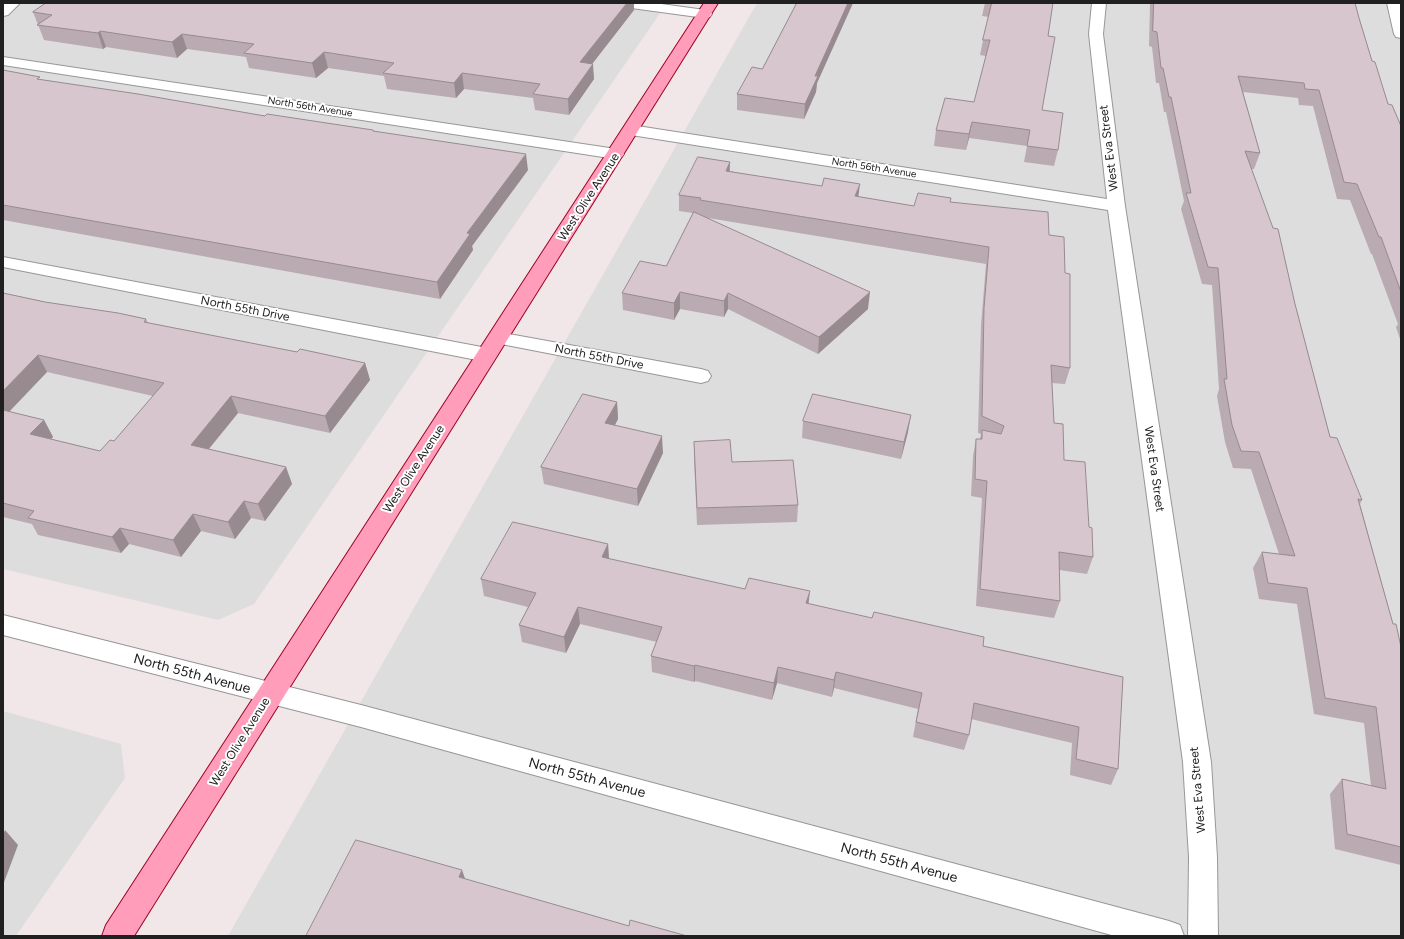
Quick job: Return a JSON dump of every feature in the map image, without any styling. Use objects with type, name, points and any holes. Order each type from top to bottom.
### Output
[{"type":"main road","name":"West Olive Avenue","points":[[117,936],[708,8]]},
{"type":"street","points":[[3,12],[13,3]]},
{"type":"street","points":[[624,3],[708,8]]},
{"type":"street","name":"West Eva Street","points":[[1099,3],[1096,34],[1116,206],[1197,762],[1203,857],[1203,936]]},
{"type":"street","points":[[1394,3],[1401,34]]},
{"type":"street","name":"North 56th Avenue","points":[[3,61],[616,154]]},
{"type":"street","name":"North 56th Avenue","points":[[631,130],[1116,206]]},
{"type":"street","name":"North 55th Drive","points":[[3,262],[487,355]]},
{"type":"street","name":"North 55th Drive","points":[[498,338],[701,376]]},
{"type":"street","name":"North 55th Avenue","points":[[3,625],[368,718],[1169,936]]},
{"type":"shaded area","points":[[3,3],[667,3],[254,604],[218,620],[3,569]]},
{"type":"shaded area","points":[[757,3],[1401,3],[1401,936],[228,936]]},
{"type":"shaded area","points":[[3,711],[121,744],[125,778],[16,936],[3,936]]},
{"type":"building","points":[[46,3],[627,3],[580,62],[593,64],[568,99],[533,94],[540,84],[462,73],[454,83],[383,73],[394,63],[324,52],[312,63],[244,53],[254,44],[182,34],[172,42],[100,31],[98,33],[37,25],[52,15],[33,12]]},
{"type":"building","points":[[797,3],[848,3],[815,76],[818,76],[805,104],[737,94],[752,67],[762,69]]},
{"type":"building","points":[[992,3],[1053,3],[1048,36],[1055,37],[1042,110],[1063,113],[1058,150],[1027,146],[1030,130],[972,122],[969,134],[936,130],[945,98],[974,102],[990,40],[983,40]]},
{"type":"building","points":[[1154,3],[1355,3],[1372,61],[1375,62],[1388,104],[1392,105],[1401,126],[1401,292],[1381,237],[1379,237],[1357,184],[1344,182],[1319,90],[1305,89],[1304,83],[1238,76],[1260,153],[1245,151],[1273,228],[1278,229],[1295,304],[1330,437],[1337,438],[1362,500],[1358,499],[1393,624],[1396,624],[1401,647],[1401,847],[1347,834],[1342,779],[1386,789],[1376,707],[1325,698],[1307,588],[1268,583],[1262,552],[1295,556],[1259,452],[1241,451],[1232,425],[1224,379],[1227,379],[1218,268],[1208,267],[1186,193],[1191,193],[1171,97],[1169,97],[1163,68],[1161,68],[1157,32],[1153,31]]},
{"type":"building","points":[[3,70],[40,77],[37,79],[138,94],[265,116],[267,114],[526,154],[467,233],[470,234],[437,282],[3,205]]},
{"type":"building","points":[[698,157],[730,162],[726,171],[822,186],[824,178],[860,184],[855,196],[914,206],[918,193],[951,198],[950,202],[1048,212],[1049,235],[1064,237],[1065,273],[1070,274],[1070,368],[1051,365],[1054,423],[1063,424],[1064,460],[1085,462],[1089,527],[1092,528],[1093,557],[1059,552],[1060,601],[980,589],[987,481],[975,479],[976,439],[982,439],[982,430],[1001,434],[1004,426],[982,416],[984,308],[989,247],[700,200],[701,198],[679,195]]},
{"type":"building","points":[[694,212],[870,292],[819,337],[728,293],[724,301],[680,292],[674,303],[622,293],[640,261],[666,266]]},
{"type":"building","points":[[3,293],[45,302],[118,313],[146,319],[144,322],[297,352],[300,349],[365,363],[325,416],[231,396],[191,445],[286,467],[258,504],[244,501],[228,522],[193,514],[173,540],[120,528],[112,537],[28,518],[34,511],[3,503],[3,410],[44,420],[30,434],[100,451],[110,440],[114,441],[164,383],[38,355],[3,391]]},
{"type":"building","points":[[583,394],[617,402],[605,423],[662,436],[637,489],[541,467]]},
{"type":"building","points":[[813,394],[911,415],[904,442],[803,421]]},
{"type":"building","points":[[730,440],[732,462],[793,460],[798,505],[697,508],[694,442]]},
{"type":"building","points":[[513,522],[608,544],[602,557],[745,589],[749,578],[810,591],[806,603],[872,618],[874,612],[984,637],[983,646],[1123,677],[1118,769],[1076,759],[1079,727],[974,703],[969,735],[916,722],[922,693],[836,672],[834,680],[778,667],[774,683],[651,656],[662,627],[578,607],[564,637],[519,625],[536,593],[481,579]]},
{"type":"building","points":[[356,840],[462,870],[459,877],[629,926],[630,920],[687,936],[306,936]]}]
